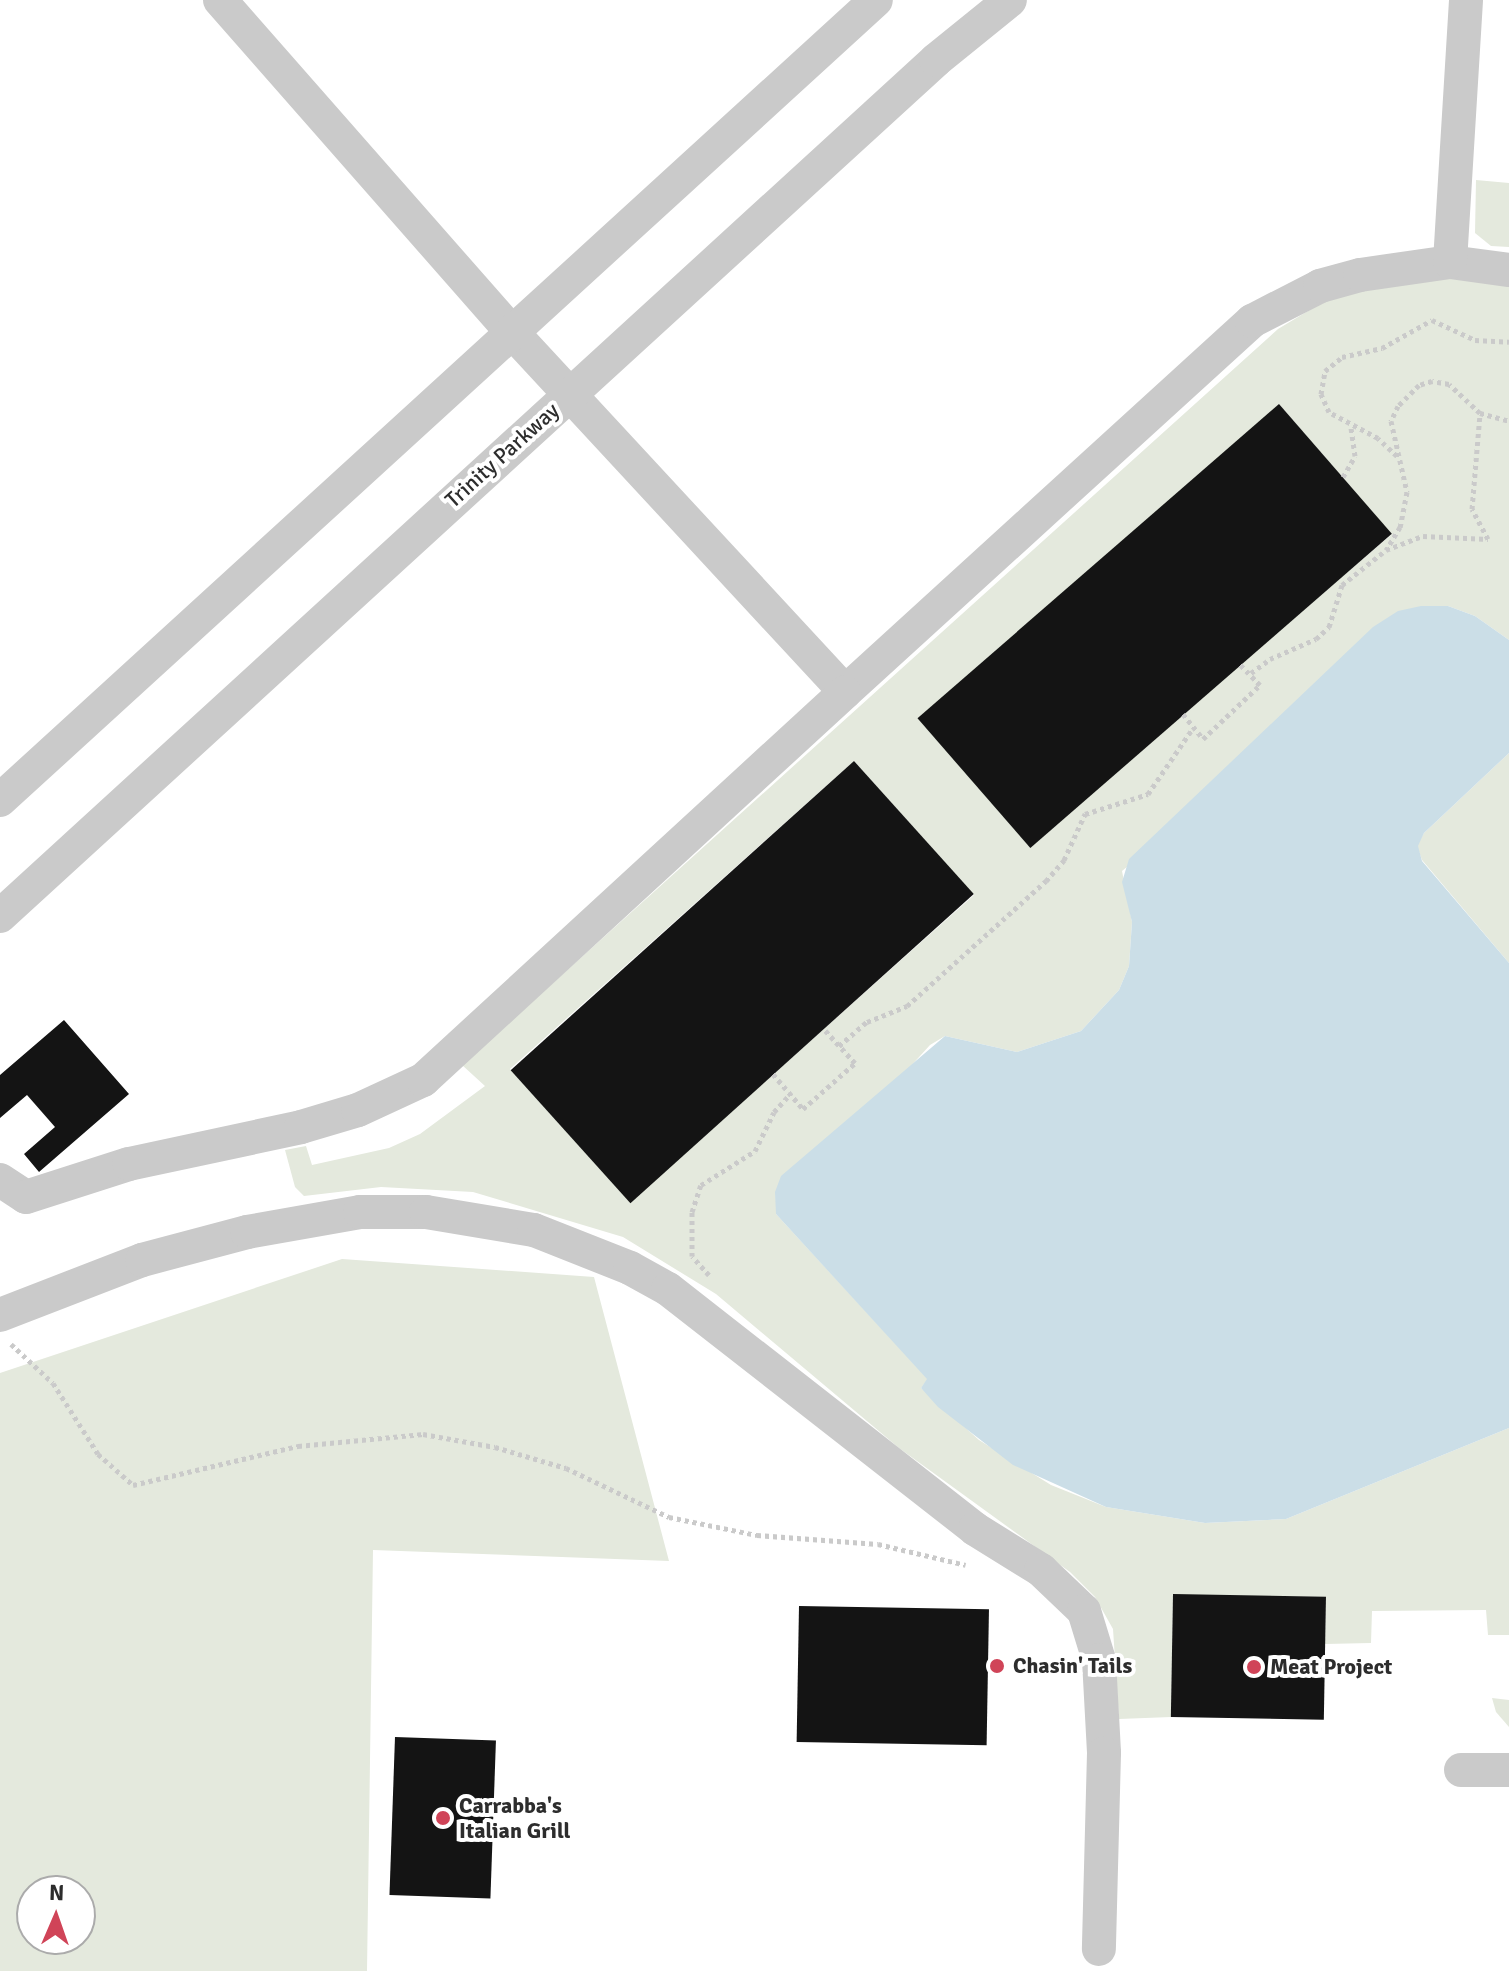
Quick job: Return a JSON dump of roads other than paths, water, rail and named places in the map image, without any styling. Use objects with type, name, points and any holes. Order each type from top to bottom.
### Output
[{"type":"street","points":[[220,0],[512,332],[571,392],[845,692]]},
{"type":"street","points":[[0,800],[512,332],[841,11],[876,0]]},
{"type":"street","name":"Trinity Parkway","points":[[0,916],[936,60],[1010,0]]},
{"type":"street","points":[[1450,262],[1466,0]]},
{"type":"street","points":[[0,1180],[26,1197],[129,1164],[301,1127],[358,1110],[423,1080],[1252,321],[1320,286],[1450,262],[1509,270]]},
{"type":"street","points":[[4,1328],[142,1260],[247,1232],[360,1212],[426,1212],[534,1230],[630,1268],[668,1289],[975,1529],[1041,1570],[1084,1611],[1099,1660],[1104,1753],[1099,1949]]},
{"type":"street","points":[[1461,1770],[1509,1770]]},
{"type":"place","name":"Chasin' Tails","points":[[997,1666]]},
{"type":"place","name":"Meat Project","points":[[1254,1667]]},
{"type":"place","name":"Carrabba's Italian Grill","points":[[443,1818]]}]
